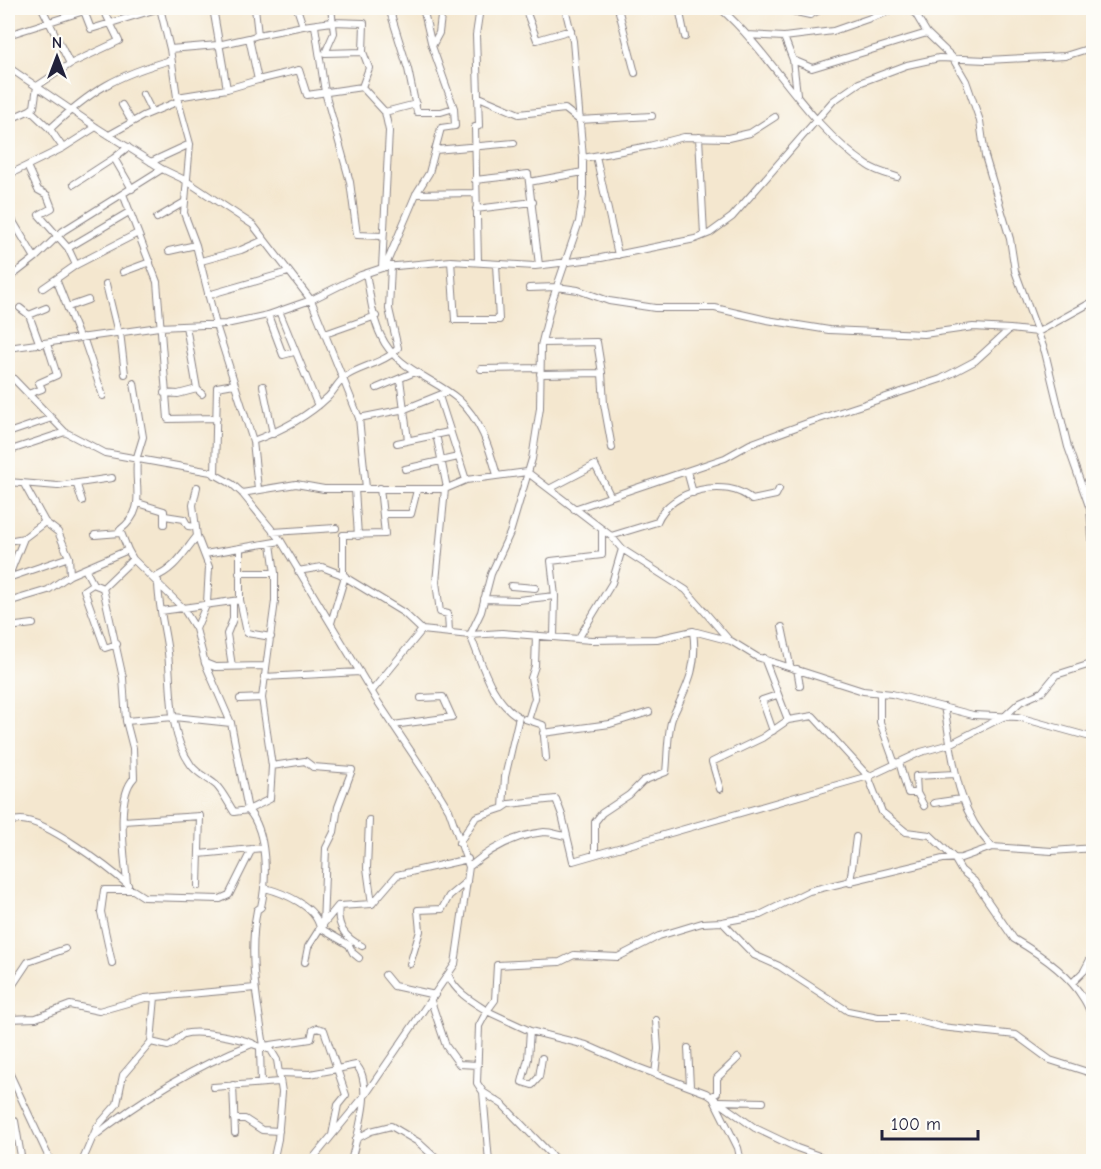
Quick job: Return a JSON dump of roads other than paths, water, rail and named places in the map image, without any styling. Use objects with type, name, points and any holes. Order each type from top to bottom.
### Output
[{"type":"street","points":[[42,8],[70,64]]},
{"type":"street","points":[[8,120],[34,107],[37,86],[70,64],[119,41],[103,8]]},
{"type":"street","points":[[8,35],[70,11],[84,11],[91,29],[160,8],[170,49],[178,99],[190,144],[183,203],[201,261],[216,325],[253,441],[258,489]]},
{"type":"street","points":[[213,8],[227,89]]},
{"type":"street","points":[[255,8],[258,35]]},
{"type":"street","points":[[297,8],[303,26]]},
{"type":"street","points":[[320,57],[326,51],[334,33],[331,8]]},
{"type":"street","points":[[389,8],[408,69],[417,112],[441,112],[454,108]]},
{"type":"street","points":[[386,267],[416,194],[429,173],[441,128],[455,126],[454,108],[432,46],[423,8]]},
{"type":"street","points":[[432,46],[438,33],[442,8]]},
{"type":"street","points":[[478,262],[475,127],[479,126],[476,35],[480,8]]},
{"type":"street","points":[[525,8],[537,40],[571,30]]},
{"type":"street","points":[[546,758],[543,725],[519,717],[506,707],[495,693],[470,636],[481,612],[491,574],[510,533],[532,459],[540,408],[542,343],[557,287],[579,222],[583,158],[571,30],[565,8]]},
{"type":"street","points":[[618,8],[635,73]]},
{"type":"street","points":[[679,8],[685,36]]},
{"type":"street","points":[[720,8],[747,35],[797,94],[816,123],[868,166],[897,177]]},
{"type":"street","points":[[787,8],[787,10],[810,15],[824,8]]},
{"type":"street","points":[[747,35],[784,36],[833,31],[899,8]]},
{"type":"street","points":[[912,8],[927,33],[952,57],[966,81],[980,121],[985,156],[1010,239],[1015,270],[1052,374],[1068,447],[1090,509],[1094,566]]},
{"type":"street","points":[[170,49],[218,45],[258,35],[332,22],[364,23],[363,52],[369,68],[362,87]]},
{"type":"street","points":[[315,26],[325,92],[350,182],[357,235],[382,236]]},
{"type":"street","points":[[793,60],[812,68],[927,33]]},
{"type":"street","points":[[784,36],[793,60],[797,94]]},
{"type":"street","points":[[249,38],[258,80]]},
{"type":"street","points":[[8,348],[159,327],[216,325],[268,315],[311,300],[366,273],[386,267],[451,261],[539,265],[618,255],[704,235],[732,217],[833,101],[859,83],[907,65],[952,57],[987,60],[1065,56],[1094,46]]},
{"type":"street","points":[[326,51],[363,52]]},
{"type":"street","points":[[50,129],[71,109],[105,84],[132,71],[171,60]]},
{"type":"street","points":[[9,70],[253,225],[311,300],[359,418],[366,488]]},
{"type":"street","points":[[110,135],[178,99],[299,70],[307,95],[362,87]]},
{"type":"street","points":[[253,441],[273,434],[318,406],[343,378],[394,353],[398,348],[389,309],[382,236],[389,131],[385,112],[362,87]]},
{"type":"street","points":[[143,94],[152,112]]},
{"type":"street","points":[[479,97],[519,114],[566,109],[579,120],[652,116]]},
{"type":"street","points":[[385,112],[416,104]]},
{"type":"street","points":[[122,105],[132,122]]},
{"type":"street","points":[[30,110],[50,129],[63,148]]},
{"type":"street","points":[[583,158],[684,137],[728,138],[750,134],[775,117]]},
{"type":"street","points":[[8,175],[63,148],[96,127]]},
{"type":"street","points":[[699,137],[704,235]]},
{"type":"street","points":[[435,150],[514,143]]},
{"type":"street","points":[[151,162],[190,144]]},
{"type":"street","points":[[74,184],[128,147]]},
{"type":"street","points":[[596,156],[618,255]]},
{"type":"street","points":[[114,158],[132,189]]},
{"type":"street","points":[[27,166],[38,190],[47,195],[52,208],[39,215],[68,248],[76,265]]},
{"type":"street","points":[[8,268],[10,277],[58,237],[106,202],[132,189],[162,169]]},
{"type":"street","points":[[529,182],[583,172]]},
{"type":"street","points":[[475,180],[528,174],[539,265]]},
{"type":"street","points":[[416,194],[476,193]]},
{"type":"street","points":[[123,194],[157,282],[164,393],[168,419],[217,418]]},
{"type":"street","points":[[476,209],[533,202]]},
{"type":"street","points":[[157,218],[183,203]]},
{"type":"street","points":[[68,248],[129,212]]},
{"type":"street","points":[[8,213],[10,224],[35,258]]},
{"type":"street","points":[[42,288],[76,265],[138,233]]},
{"type":"street","points":[[201,261],[241,250],[264,240]]},
{"type":"street","points":[[169,251],[196,244]]},
{"type":"street","points":[[451,261],[455,320],[499,320],[496,264]]},
{"type":"street","points":[[123,272],[150,262]]},
{"type":"street","points":[[208,295],[288,272]]},
{"type":"street","points":[[366,273],[381,336],[402,364],[457,399],[475,418],[487,440],[497,475]]},
{"type":"street","points":[[56,279],[103,396]]},
{"type":"street","points":[[106,284],[119,332],[125,374]]},
{"type":"street","points":[[529,288],[557,287],[578,290],[609,301],[655,308],[715,308],[767,320],[829,330],[924,334],[973,327],[1038,332],[1094,301]]},
{"type":"street","points":[[68,307],[88,300]]},
{"type":"street","points":[[20,308],[28,315],[57,375],[39,383],[42,389],[28,394]]},
{"type":"street","points":[[28,315],[46,308]]},
{"type":"street","points":[[279,311],[318,406]]},
{"type":"street","points":[[268,315],[283,355],[294,352]]},
{"type":"street","points":[[325,334],[376,316]]},
{"type":"street","points":[[164,393],[200,392],[186,326]]},
{"type":"street","points":[[574,509],[725,458],[750,444],[810,422],[941,379],[975,361],[1010,329]]},
{"type":"street","points":[[542,343],[597,342],[612,448]]},
{"type":"street","points":[[480,369],[602,373]]},
{"type":"street","points":[[377,388],[415,372]]},
{"type":"street","points":[[8,373],[65,432],[105,453],[215,475],[232,484],[242,493],[281,541],[393,725],[449,810],[459,843],[468,859],[462,935],[456,964],[366,1094],[310,1161]]},
{"type":"street","points":[[400,378],[408,440]]},
{"type":"street","points":[[120,533],[120,530],[133,519],[138,503],[136,460],[143,437],[134,383]]},
{"type":"street","points":[[215,475],[217,387],[234,384]]},
{"type":"street","points":[[264,386],[273,434]]},
{"type":"street","points":[[359,418],[405,409],[447,392]]},
{"type":"street","points":[[439,396],[466,480]]},
{"type":"street","points":[[8,434],[52,418]]},
{"type":"street","points":[[8,451],[65,432]]},
{"type":"street","points":[[397,442],[449,432]]},
{"type":"street","points":[[436,434],[446,488],[436,582],[440,612],[448,614],[449,632]]},
{"type":"street","points":[[405,469],[458,457]]},
{"type":"street","points":[[551,488],[595,465],[610,495]]},
{"type":"street","points":[[687,471],[693,493]]},
{"type":"street","points":[[242,493],[296,484],[324,489],[446,488],[466,480],[527,472],[551,488],[574,509],[611,536],[622,549],[686,590],[729,640]]},
{"type":"street","points":[[8,482],[77,484],[112,478]]},
{"type":"street","points":[[24,484],[45,522],[57,532],[69,557],[70,575]]},
{"type":"street","points":[[77,484],[82,501]]},
{"type":"street","points":[[196,629],[207,603],[209,567],[197,536],[193,505],[197,487]]},
{"type":"street","points":[[611,536],[657,522],[664,509],[693,493],[730,487],[743,491],[752,500],[776,495],[779,489]]},
{"type":"street","points":[[332,623],[344,576],[343,535],[385,534],[380,488]]},
{"type":"street","points":[[355,489],[358,536]]},
{"type":"street","points":[[383,514],[411,514],[417,490]]},
{"type":"street","points":[[138,503],[164,511],[165,520],[184,519],[188,526],[196,527]]},
{"type":"street","points":[[8,541],[24,538],[45,522]]},
{"type":"street","points":[[273,532],[336,528]]},
{"type":"street","points":[[554,636],[555,596],[551,561],[602,555],[602,529]]},
{"type":"street","points":[[95,535],[120,533]]},
{"type":"street","points":[[120,533],[133,560],[183,608],[196,629],[205,663],[231,723],[248,810],[253,816],[263,848],[265,888],[261,907],[257,910],[252,945],[255,988],[264,1046],[276,1054],[282,1092],[279,1131],[273,1161]]},
{"type":"street","points":[[155,579],[183,556],[197,536]]},
{"type":"street","points":[[8,578],[24,538]]},
{"type":"street","points":[[205,554],[281,541]]},
{"type":"street","points":[[155,579],[174,717],[191,766],[218,786],[234,812],[248,810],[270,799],[272,765],[262,698],[271,637],[275,573],[271,544]]},
{"type":"street","points":[[232,666],[227,634],[237,601],[240,549]]},
{"type":"street","points":[[578,639],[612,583],[622,549]]},
{"type":"street","points":[[8,602],[48,590],[70,575],[128,550]]},
{"type":"street","points":[[8,578],[69,557]]},
{"type":"street","points":[[103,588],[133,560]]},
{"type":"street","points":[[298,571],[322,567],[344,576],[404,614],[422,630],[470,636],[491,633],[578,639],[657,639],[693,631],[729,640],[764,658],[863,691],[973,715],[1018,717],[1094,738]]},
{"type":"street","points":[[85,569],[93,584],[103,588]]},
{"type":"street","points":[[239,573],[275,573]]},
{"type":"street","points":[[93,584],[84,590],[105,648],[117,644]]},
{"type":"street","points":[[511,586],[534,588]]},
{"type":"street","points":[[518,600],[519,587]]},
{"type":"street","points":[[103,588],[117,644],[123,678],[126,721],[135,764],[134,778],[127,785],[123,821],[127,884]]},
{"type":"street","points":[[484,599],[518,600],[555,596]]},
{"type":"street","points":[[161,611],[207,603],[237,601]]},
{"type":"street","points":[[237,601],[247,633],[271,637]]},
{"type":"street","points":[[8,627],[33,624]]},
{"type":"street","points":[[782,627],[790,665]]},
{"type":"street","points":[[372,691],[422,630]]},
{"type":"street","points":[[595,853],[595,822],[602,813],[629,795],[643,781],[666,772],[673,716],[691,679],[695,662],[693,631]]},
{"type":"street","points":[[528,720],[535,698],[531,678],[536,636]]},
{"type":"street","points":[[764,658],[788,720]]},
{"type":"street","points":[[205,663],[215,667],[265,666]]},
{"type":"street","points":[[459,843],[476,817],[519,803],[556,800],[573,861],[868,776],[921,752],[950,744],[1005,716],[1020,702],[1042,692],[1056,675],[1094,663]]},
{"type":"street","points":[[797,669],[800,686]]},
{"type":"street","points":[[264,677],[360,672]]},
{"type":"street","points":[[880,693],[880,722],[908,793],[917,793]]},
{"type":"street","points":[[773,731],[762,700],[777,695]]},
{"type":"street","points":[[240,699],[262,698]]},
{"type":"street","points":[[393,725],[447,720],[452,717],[443,698],[421,698]]},
{"type":"street","points":[[944,707],[961,799],[980,833],[992,846]]},
{"type":"street","points":[[543,733],[610,724],[649,712]]},
{"type":"street","points":[[720,789],[712,762],[773,731],[788,720],[813,716],[868,776],[882,812],[906,832],[930,835],[954,858],[961,870],[974,881],[1014,939],[1024,944],[1072,983],[1083,997],[1094,1020]]},
{"type":"street","points":[[126,721],[174,717],[231,723]]},
{"type":"street","points":[[503,808],[505,777],[519,717]]},
{"type":"street","points":[[272,765],[305,760],[313,767],[352,770],[338,807],[334,832],[326,848],[322,927]]},
{"type":"street","points":[[924,806],[917,793],[916,776],[955,774]]},
{"type":"street","points":[[934,803],[961,799]]},
{"type":"street","points":[[123,821],[200,816],[198,886]]},
{"type":"street","points":[[8,822],[23,819],[58,834],[107,866],[144,897],[220,899],[229,895],[252,849]]},
{"type":"street","points":[[369,820],[367,868],[372,904]]},
{"type":"street","points":[[469,867],[501,843],[517,837],[545,832],[567,836]]},
{"type":"street","points":[[850,883],[856,837]]},
{"type":"street","points":[[558,1161],[502,1105],[483,1092],[477,1083],[479,1026],[495,1000],[497,964],[560,962],[574,955],[618,957],[659,936],[702,924],[760,915],[809,891],[961,858],[992,846],[1052,851],[1094,848]]},
{"type":"street","points":[[199,854],[263,848]]},
{"type":"street","points":[[305,962],[308,947],[339,906],[372,904],[397,875],[468,859]]},
{"type":"street","points":[[410,964],[420,931],[418,910],[442,909],[449,896],[468,880]]},
{"type":"street","points":[[265,888],[286,893],[309,912],[322,927],[348,942],[362,946]]},
{"type":"street","points":[[112,963],[100,912],[104,890],[133,890]]},
{"type":"street","points":[[339,906],[337,918],[353,953],[359,958]]},
{"type":"street","points":[[722,922],[754,955],[779,966],[848,1011],[878,1017],[903,1017],[941,1027],[1016,1035],[1050,1060],[1094,1074]]},
{"type":"street","points":[[8,992],[28,962],[65,949]]},
{"type":"street","points":[[1072,983],[1084,971],[1094,952]]},
{"type":"street","points":[[385,975],[394,986],[433,998]]},
{"type":"street","points":[[449,976],[452,985],[488,1011],[530,1031],[586,1045],[690,1086],[712,1096],[755,1128],[797,1148],[836,1161]]},
{"type":"street","points":[[8,1019],[36,1018],[70,1005],[99,1011],[136,999],[255,988]]},
{"type":"street","points":[[82,1161],[97,1126],[117,1104],[123,1075],[151,1042],[155,997]]},
{"type":"street","points":[[433,998],[450,1055],[459,1064],[478,1065]]},
{"type":"street","points":[[656,1020],[658,1049],[656,1074]]},
{"type":"street","points":[[151,1042],[168,1046],[183,1034],[201,1034],[228,1037],[264,1046],[311,1039],[313,1030],[324,1030],[346,1095],[338,1105],[332,1137]]},
{"type":"street","points":[[530,1031],[528,1059],[522,1082],[532,1084],[539,1077],[542,1058]]},
{"type":"street","points":[[92,1138],[153,1095],[205,1064],[252,1044]]},
{"type":"street","points":[[261,1083],[260,1049],[264,1046]]},
{"type":"street","points":[[688,1048],[690,1086]]},
{"type":"street","points":[[712,1096],[717,1094],[717,1078],[738,1058]]},
{"type":"street","points":[[279,1073],[310,1074],[357,1065],[366,1094],[351,1161]]},
{"type":"street","points":[[8,1071],[51,1161]]},
{"type":"street","points":[[213,1087],[279,1082]]},
{"type":"street","points":[[233,1085],[235,1133]]},
{"type":"street","points":[[483,1092],[489,1161]]},
{"type":"street","points":[[712,1096],[738,1148],[741,1161]]},
{"type":"street","points":[[718,1101],[763,1102]]},
{"type":"street","points":[[234,1119],[245,1119],[261,1130],[279,1131]]},
{"type":"street","points":[[8,1123],[15,1121],[22,1161]]},
{"type":"street","points":[[356,1138],[391,1126],[418,1142],[440,1161]]}]
